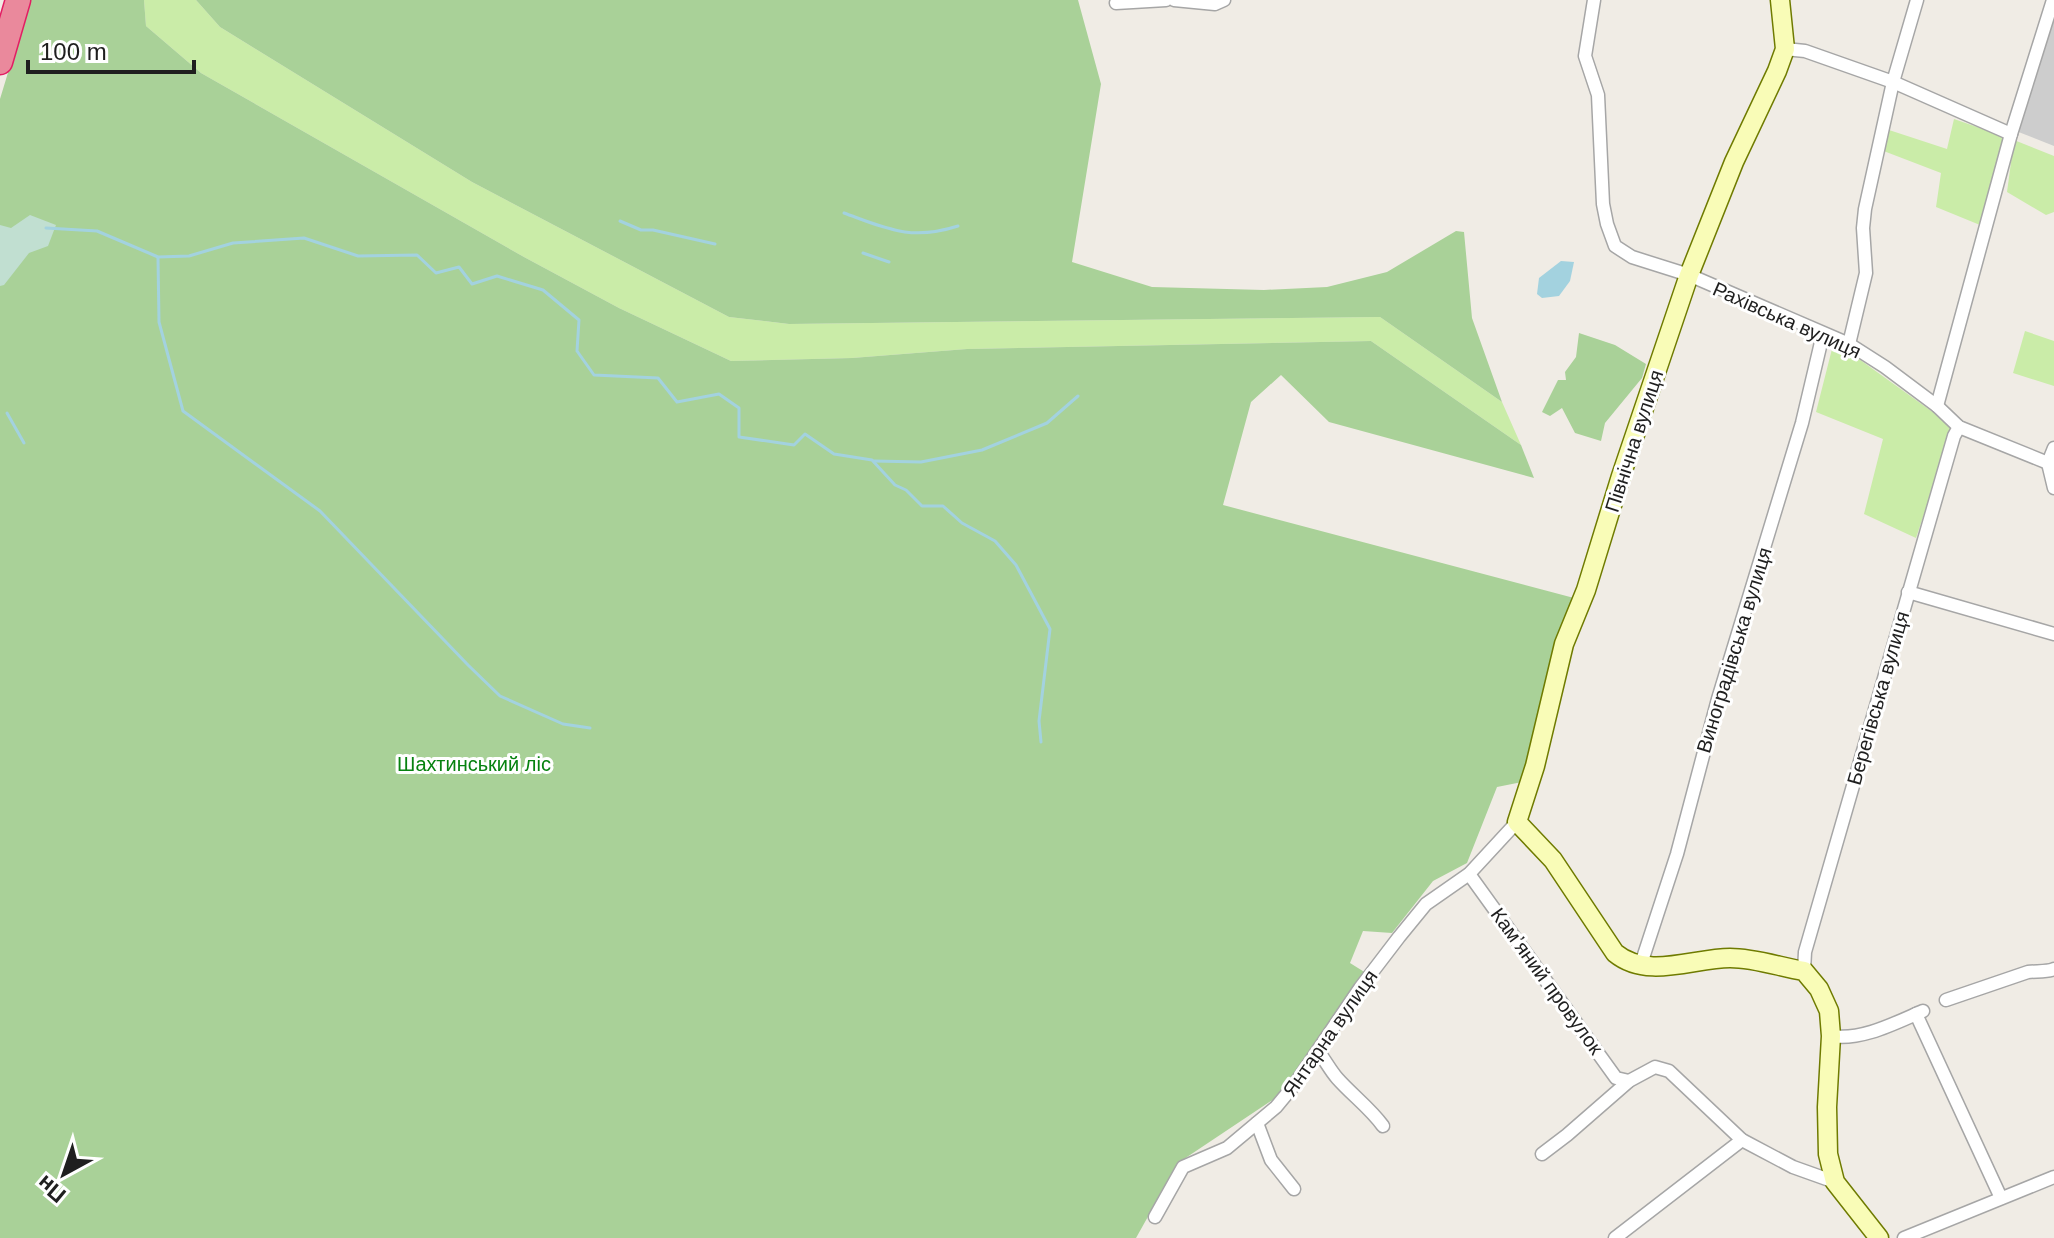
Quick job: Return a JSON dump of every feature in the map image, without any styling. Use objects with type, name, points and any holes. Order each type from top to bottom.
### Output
[{"type":"highway","points":[[0,62],[18,0]]},
{"type":"street","points":[[1116,3],[1166,0]]},
{"type":"street","points":[[1174,0],[1215,4],[1224,0]]},
{"type":"street","name":"Рахівська вулиця","points":[[1594,0],[1585,56],[1598,95],[1603,204],[1615,246],[1632,257],[1689,275],[1849,344],[1937,406],[1959,427],[2048,463]]},
{"type":"street","name":"Північна вулиця","points":[[1469,874],[1517,822],[1535,766],[1564,644],[1586,590],[1689,275],[1734,162],[1785,49],[1780,0]]},
{"type":"street","points":[[1849,344],[1866,273],[1865,209],[1893,82],[1917,0]]},
{"type":"street","points":[[1937,406],[2011,134],[2053,0]]},
{"type":"street","points":[[1785,49],[1805,51],[1893,82],[2011,134]]},
{"type":"street","name":"Виноградівська вулиця","points":[[1641,964],[1677,854],[1718,699],[1802,423],[1823,334]]},
{"type":"street","name":"Берегівська вулиця","points":[[1804,971],[1805,952],[1908,592],[1959,427]]},
{"type":"street","points":[[2054,448],[2048,463],[2054,488]]},
{"type":"street","points":[[1908,592],[2054,634]]},
{"type":"street","points":[[1517,822],[1553,860],[1615,953],[1623,959],[1661,966],[1729,958],[1804,971],[1819,989],[1829,1011],[1828,1154],[1835,1182],[1879,1238]]},
{"type":"street","name":"Янтарна вулиця","points":[[1155,1217],[1183,1167],[1227,1148],[1276,1107],[1360,988],[1426,904],[1469,874]]},
{"type":"street","name":"Камʼяний провулок","points":[[1469,874],[1616,1078],[1629,1081]]},
{"type":"street","points":[[1946,1000],[2028,972],[2041,969],[2053,974]]},
{"type":"street","points":[[1831,1036],[1842,1038],[1868,1033],[1919,1013],[2001,1198]]},
{"type":"street","points":[[1318,1051],[1334,1074],[1372,1110],[1383,1126]]},
{"type":"street","points":[[1542,1154],[1629,1081],[1655,1067],[1669,1071],[1742,1140],[1793,1167],[1835,1182]]},
{"type":"street","points":[[1257,1123],[1271,1160],[1294,1189]]},
{"type":"street","points":[[1615,1238],[1742,1140]]},
{"type":"street","points":[[1904,1238],[2054,1177]]},
{"type":"shaded area","points":[[2054,13],[2054,146],[2016,131]]},
{"type":"green space","name":"Шахтинський ліс","points":[[30,0],[144,0],[146,26],[201,73],[524,257],[619,308],[731,361],[852,358],[967,349],[1371,341],[1521,445],[1534,478],[1329,422],[1281,375],[1251,402],[1223,505],[1574,598],[1522,782],[1497,787],[1467,863],[1433,881],[1392,933],[1363,931],[1350,963],[1366,973],[1283,1093],[1178,1163],[1136,1238],[0,1238],[0,99]]},
{"type":"green space","points":[[144,0],[196,0],[220,27],[472,182],[729,317],[789,324],[1380,317],[1502,402],[1521,445],[1371,341],[967,349],[852,358],[731,361],[619,308],[524,257],[201,73],[146,26]]},
{"type":"green space","points":[[196,0],[1078,0],[1101,84],[1072,262],[1152,287],[1264,290],[1327,287],[1387,272],[1456,231],[1464,232],[1472,318],[1502,402],[1380,317],[789,324],[729,317],[472,182],[220,27]]},
{"type":"green space","points":[[1954,119],[2006,137],[1980,225],[1936,207],[1941,173],[1881,150],[1889,130],[1947,149]]},
{"type":"green space","points":[[2014,140],[2054,156],[2054,212],[2046,215],[2007,192]]},
{"type":"green space","points":[[30,215],[56,225],[48,246],[29,253],[0,286],[0,225],[11,228]]},
{"type":"green space","points":[[2025,331],[2054,341],[2054,386],[2013,373]]},
{"type":"green space","points":[[1579,333],[1615,345],[1646,364],[1642,378],[1605,423],[1601,441],[1575,433],[1562,408],[1550,416],[1542,412],[1558,380],[1566,380],[1565,372],[1576,357]]},
{"type":"green space","points":[[1832,349],[1845,349],[1934,413],[1952,430],[1916,538],[1864,514],[1883,439],[1816,412]]},
{"type":"water","points":[[1561,261],[1574,262],[1570,281],[1559,296],[1542,298],[1537,294],[1539,278]]},
{"type":"waterway","points":[[844,213],[887,228],[913,233],[958,226]]},
{"type":"waterway","points":[[620,221],[641,230],[715,244]]},
{"type":"waterway","points":[[46,228],[97,231],[158,257],[189,256],[233,243],[304,238],[358,256],[417,255],[436,273],[459,267],[472,284],[497,276],[543,290],[579,320],[577,351],[594,375],[658,378],[677,402],[719,394],[739,408],[739,437],[794,445],[805,434],[834,454],[872,460],[895,485],[906,490],[922,506],[943,506],[962,523],[995,541],[1016,565],[1050,629],[1039,721],[1041,742]]},
{"type":"waterway","points":[[863,253],[889,262]]},
{"type":"waterway","points":[[158,258],[159,322],[183,411],[320,511],[500,696],[563,724],[590,728]]},
{"type":"waterway","points":[[874,461],[921,462],[982,450],[1047,423],[1078,396]]},
{"type":"waterway","points":[[7,413],[24,443]]}]
